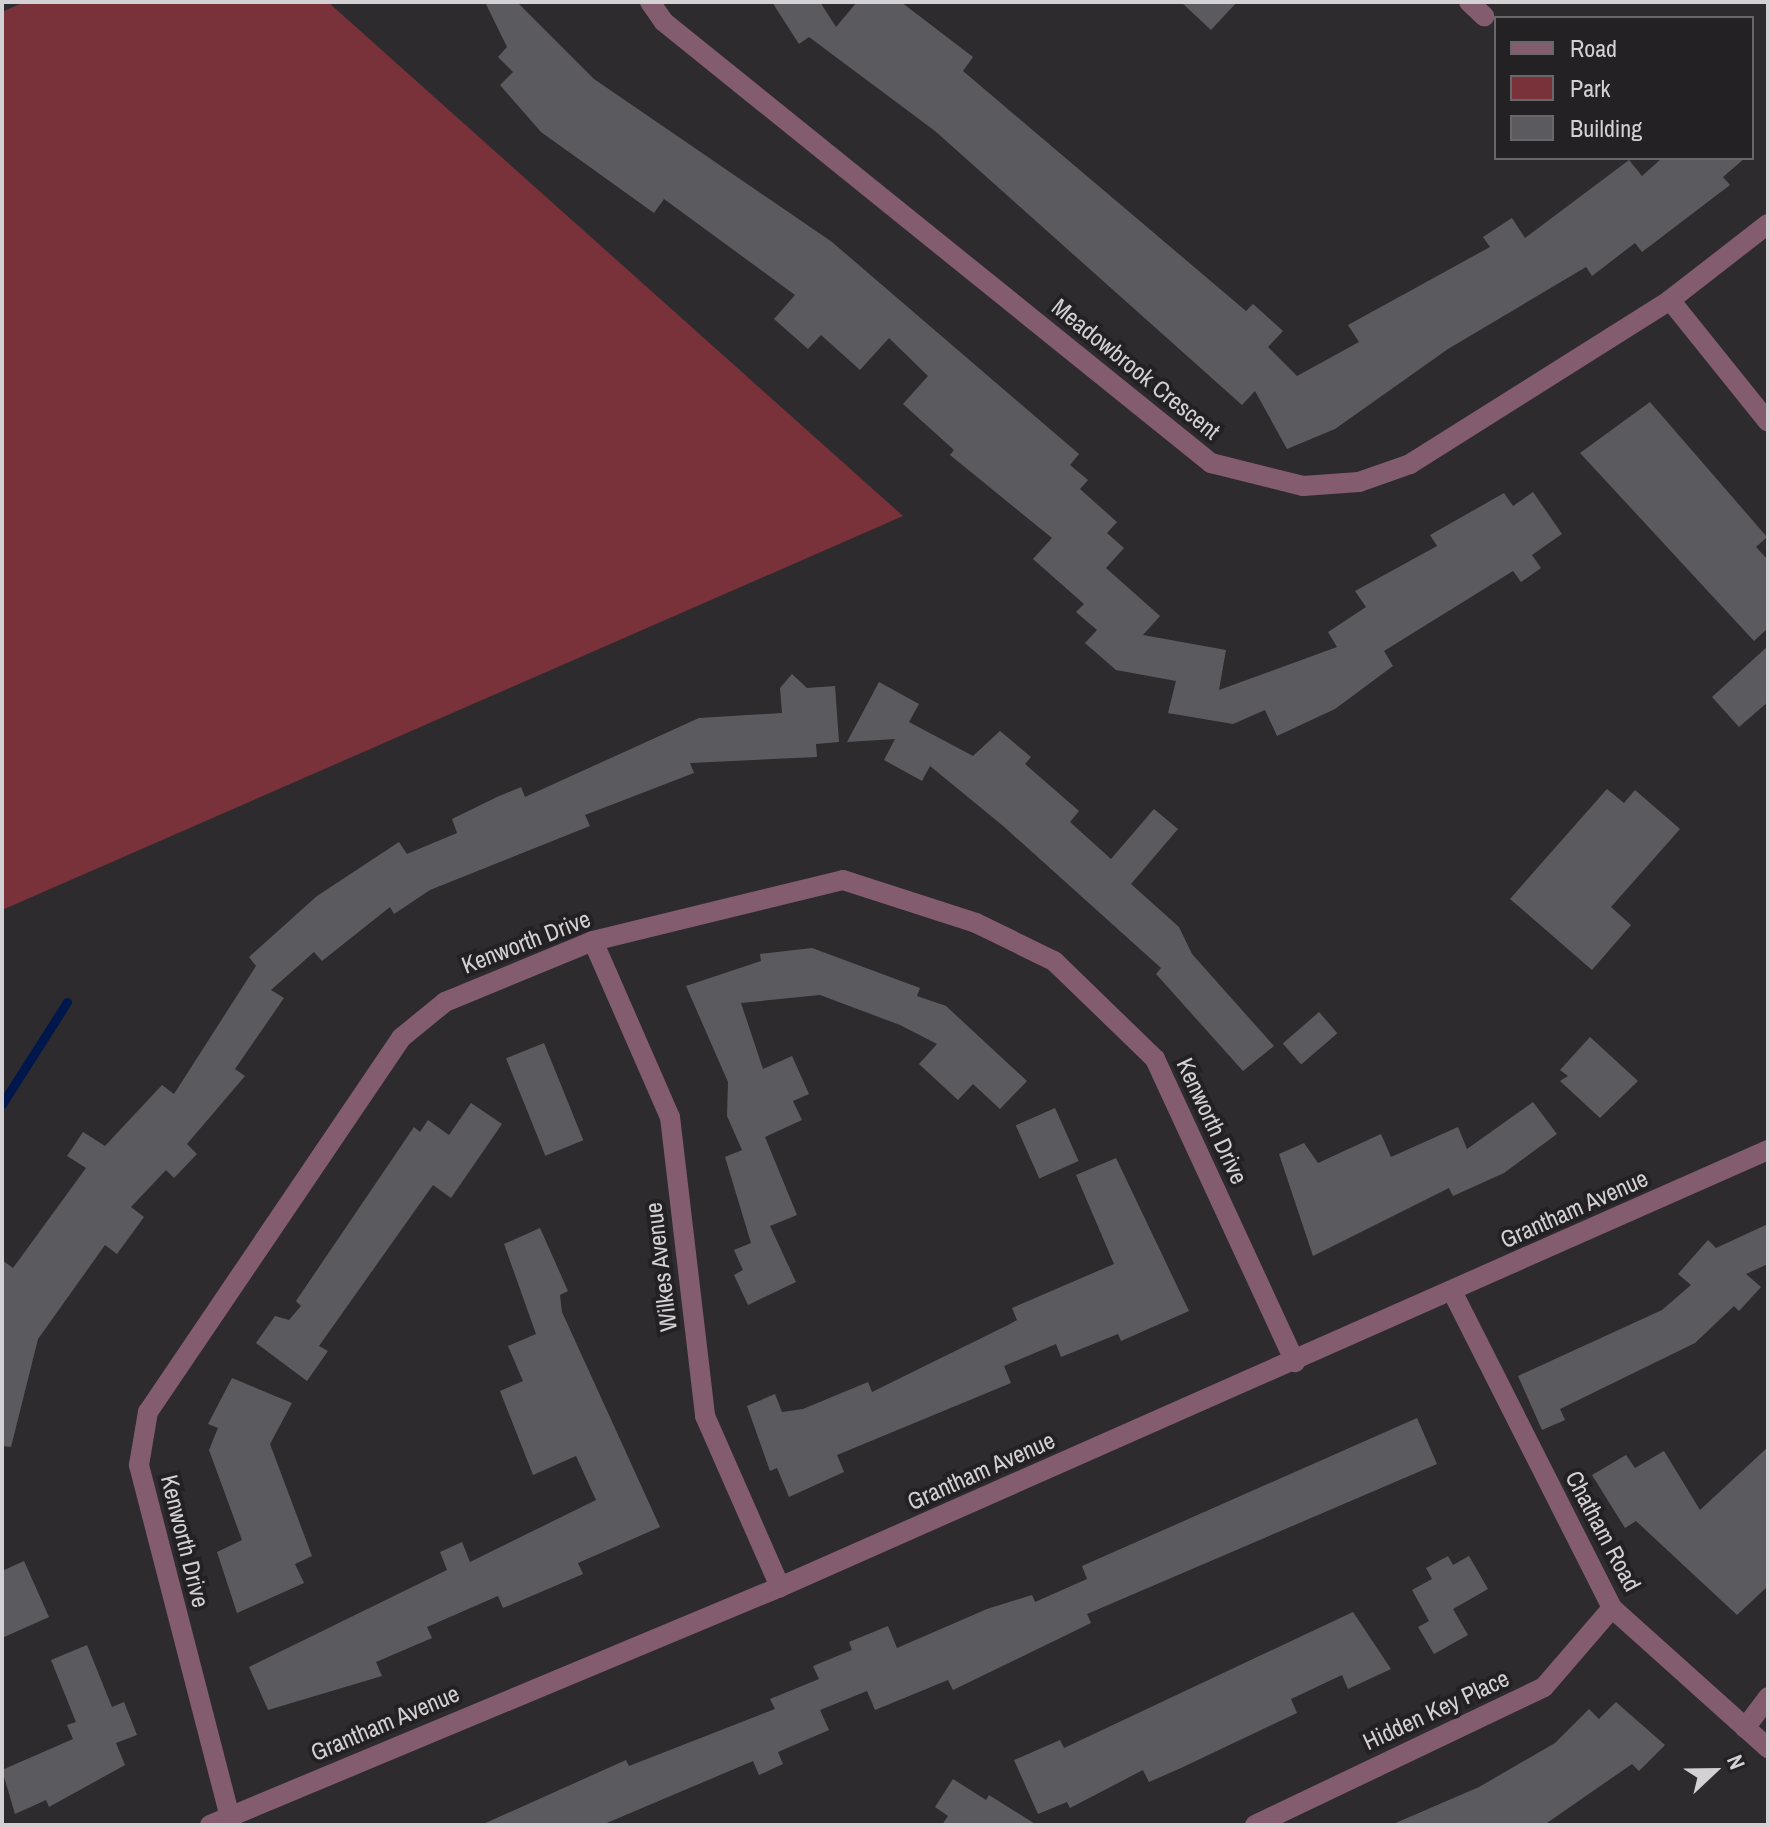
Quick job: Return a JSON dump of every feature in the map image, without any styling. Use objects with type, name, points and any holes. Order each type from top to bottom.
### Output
[{"type":"street","name":"Meadowbrook Crescent","points":[[650,2],[664,22],[1211,463],[1303,486],[1359,482],[1410,464],[1670,300],[1768,224]]},
{"type":"street","points":[[1670,300],[1768,422]]},
{"type":"street","name":"Kenworth Drive","points":[[223,1822],[139,1465],[148,1412],[401,1038],[445,1002],[593,941],[843,880],[976,923],[1054,961],[1155,1059],[1295,1362]]},
{"type":"street","name":"Wilkes Avenue","points":[[593,941],[670,1117],[705,1416],[780,1587]]},
{"type":"street","name":"Grantham Avenue","points":[[223,1822],[780,1587],[1453,1293],[1768,1150]]},
{"type":"street","name":"Chatham Road","points":[[1453,1293],[1612,1608],[1768,1748]]},
{"type":"street","name":"Hidden Key Place","points":[[1255,1825],[1544,1687],[1612,1608]]},
{"type":"street","points":[[1745,1728],[1768,1697]]},
{"type":"green space","points":[[24,2],[328,2],[903,516],[2,910],[2,12]]},
{"type":"building","points":[[485,2],[517,2],[594,79],[832,242],[1079,454],[1070,465],[1088,480],[1080,489],[1117,522],[1107,533],[1124,548],[1106,568],[1160,616],[1143,635],[1226,650],[1219,690],[1337,647],[1328,632],[1366,607],[1355,591],[1437,546],[1430,535],[1504,493],[1513,506],[1533,492],[1562,534],[1532,555],[1541,568],[1521,582],[1513,571],[1384,651],[1393,666],[1335,709],[1277,736],[1265,710],[1233,724],[1168,713],[1176,681],[1116,670],[1085,643],[1097,630],[1076,612],[1084,604],[1033,559],[1052,538],[950,455],[954,450],[903,404],[928,376],[889,338],[860,370],[821,335],[808,349],[774,319],[795,295],[664,199],[654,213],[541,132],[500,85],[513,72],[498,57],[507,47]]},
{"type":"building","points":[[772,2],[820,2],[836,27],[857,2],[901,2],[973,57],[963,71],[1246,311],[1253,304],[1283,331],[1268,347],[1297,376],[1359,342],[1348,325],[1490,247],[1483,237],[1512,218],[1525,238],[1629,160],[1642,176],[1660,160],[1743,160],[1723,177],[1730,185],[1642,252],[1635,243],[1592,276],[1586,267],[1448,349],[1335,429],[1287,449],[1255,391],[1242,405],[935,131],[809,37],[799,44]]},
{"type":"building","points":[[1181,2],[1237,2],[1211,30]]},
{"type":"building","points":[[1650,402],[1767,537],[1756,547],[1768,560],[1768,628],[1754,641],[1580,453]]},
{"type":"building","points":[[1768,646],[1768,702],[1739,727],[1712,697]]},
{"type":"building","points":[[792,674],[807,688],[835,686],[839,742],[816,744],[817,757],[690,763],[694,773],[585,815],[590,826],[430,890],[394,914],[390,907],[322,961],[314,952],[271,990],[284,998],[235,1069],[245,1076],[187,1144],[197,1154],[174,1178],[166,1170],[131,1207],[144,1217],[117,1254],[105,1245],[38,1339],[11,1447],[2,1446],[2,1260],[13,1268],[86,1168],[67,1156],[83,1132],[105,1146],[162,1085],[174,1094],[256,966],[249,957],[317,896],[399,842],[407,854],[457,833],[452,819],[497,797],[521,787],[525,797],[699,718],[782,713],[780,688]]},
{"type":"building","points":[[879,682],[919,704],[909,722],[973,756],[1000,731],[1031,757],[1025,764],[1079,811],[1070,822],[1111,859],[1154,809],[1178,829],[1131,884],[1179,927],[1192,954],[1274,1046],[1243,1071],[1156,974],[1161,968],[1002,825],[930,766],[922,781],[884,760],[895,739],[847,742]]},
{"type":"building","points":[[1607,789],[1624,803],[1635,790],[1680,829],[1611,907],[1631,925],[1592,970],[1510,899]]},
{"type":"building","points":[[812,948],[920,988],[917,996],[946,1006],[1027,1081],[1000,1109],[973,1084],[958,1100],[919,1064],[937,1044],[900,1025],[820,995],[741,1003],[763,1069],[792,1056],[809,1094],[793,1101],[802,1120],[765,1137],[797,1215],[770,1226],[796,1282],[748,1305],[734,1275],[743,1270],[734,1250],[751,1243],[725,1157],[742,1150],[727,1116],[728,1082],[686,986],[761,961],[760,954]]},
{"type":"building","points":[[1319,1012],[1337,1033],[1301,1065],[1283,1043]]},
{"type":"building","points":[[1590,1037],[1638,1081],[1600,1118],[1560,1081],[1568,1076],[1560,1070]]},
{"type":"building","points":[[544,1043],[583,1140],[545,1156],[506,1058]]},
{"type":"building","points":[[1533,1102],[1557,1134],[1504,1173],[1453,1196],[1449,1188],[1313,1256],[1279,1154],[1304,1143],[1318,1163],[1381,1134],[1391,1157],[1458,1127],[1467,1149]]},
{"type":"building","points":[[471,1103],[502,1124],[451,1198],[433,1185],[319,1346],[328,1351],[307,1381],[256,1343],[275,1316],[289,1320],[301,1306],[296,1301],[414,1127],[420,1132],[428,1120],[449,1135]]},
{"type":"building","points":[[1055,1108],[1079,1161],[1039,1178],[1016,1125]]},
{"type":"building","points":[[1116,1158],[1189,1311],[1121,1341],[1118,1334],[1061,1357],[1056,1344],[1004,1366],[1011,1383],[837,1455],[844,1472],[789,1497],[777,1468],[770,1471],[747,1406],[775,1394],[782,1412],[803,1409],[868,1382],[872,1392],[1017,1320],[1012,1308],[1114,1264],[1076,1175]]},
{"type":"building","points":[[1768,1224],[1768,1264],[1746,1274],[1761,1287],[1739,1311],[1734,1306],[1695,1343],[1560,1409],[1565,1420],[1542,1430],[1518,1376],[1662,1310],[1691,1285],[1678,1274],[1708,1240],[1716,1248]]},
{"type":"building","points":[[540,1228],[568,1291],[560,1295],[562,1312],[660,1527],[578,1563],[583,1574],[503,1608],[498,1596],[427,1627],[432,1638],[376,1662],[382,1676],[268,1710],[249,1667],[447,1570],[440,1552],[462,1542],[470,1562],[596,1500],[576,1456],[533,1475],[500,1391],[523,1381],[508,1346],[536,1334],[504,1244]]},
{"type":"building","points":[[232,1378],[292,1403],[270,1444],[312,1556],[295,1564],[304,1583],[237,1613],[217,1552],[242,1540],[209,1450],[218,1428],[208,1424]]},
{"type":"building","points":[[1417,1418],[1437,1464],[1087,1614],[1091,1623],[953,1690],[948,1680],[875,1710],[867,1691],[820,1710],[829,1730],[778,1752],[783,1764],[759,1775],[753,1761],[602,1825],[481,1825],[626,1760],[629,1766],[775,1709],[770,1699],[819,1679],[813,1666],[852,1650],[849,1642],[888,1626],[897,1648],[987,1609],[1032,1595],[1035,1602],[1087,1579],[1082,1566]]},
{"type":"building","points":[[1768,1447],[1768,1586],[1737,1615],[1636,1521],[1625,1528],[1592,1475],[1626,1455],[1635,1468],[1664,1451],[1700,1510]]},
{"type":"building","points":[[1448,1556],[1453,1565],[1469,1556],[1488,1589],[1453,1609],[1468,1635],[1434,1654],[1418,1627],[1429,1621],[1412,1590],[1432,1579],[1426,1568]]},
{"type":"building","points":[[24,1561],[49,1617],[2,1638],[2,1571]]},
{"type":"building","points":[[1353,1612],[1391,1669],[1348,1689],[1342,1675],[1291,1699],[1297,1713],[1181,1768],[1149,1782],[1143,1770],[1070,1808],[1067,1802],[1038,1814],[1014,1760],[1060,1740],[1064,1748]]},
{"type":"building","points":[[87,1645],[112,1707],[124,1702],[137,1735],[116,1743],[125,1765],[49,1807],[46,1800],[15,1814],[2,1770],[73,1739],[67,1725],[76,1722],[51,1660]]},
{"type":"building","points":[[1616,1702],[1665,1745],[1639,1771],[1632,1764],[1544,1825],[1391,1825],[1479,1787],[1555,1743],[1589,1709],[1599,1719]]},
{"type":"building","points":[[953,1779],[986,1800],[989,1795],[1037,1825],[942,1825],[948,1816],[935,1807]]},
{"type":"waterway","points":[[2,1104],[67,1002]]}]
